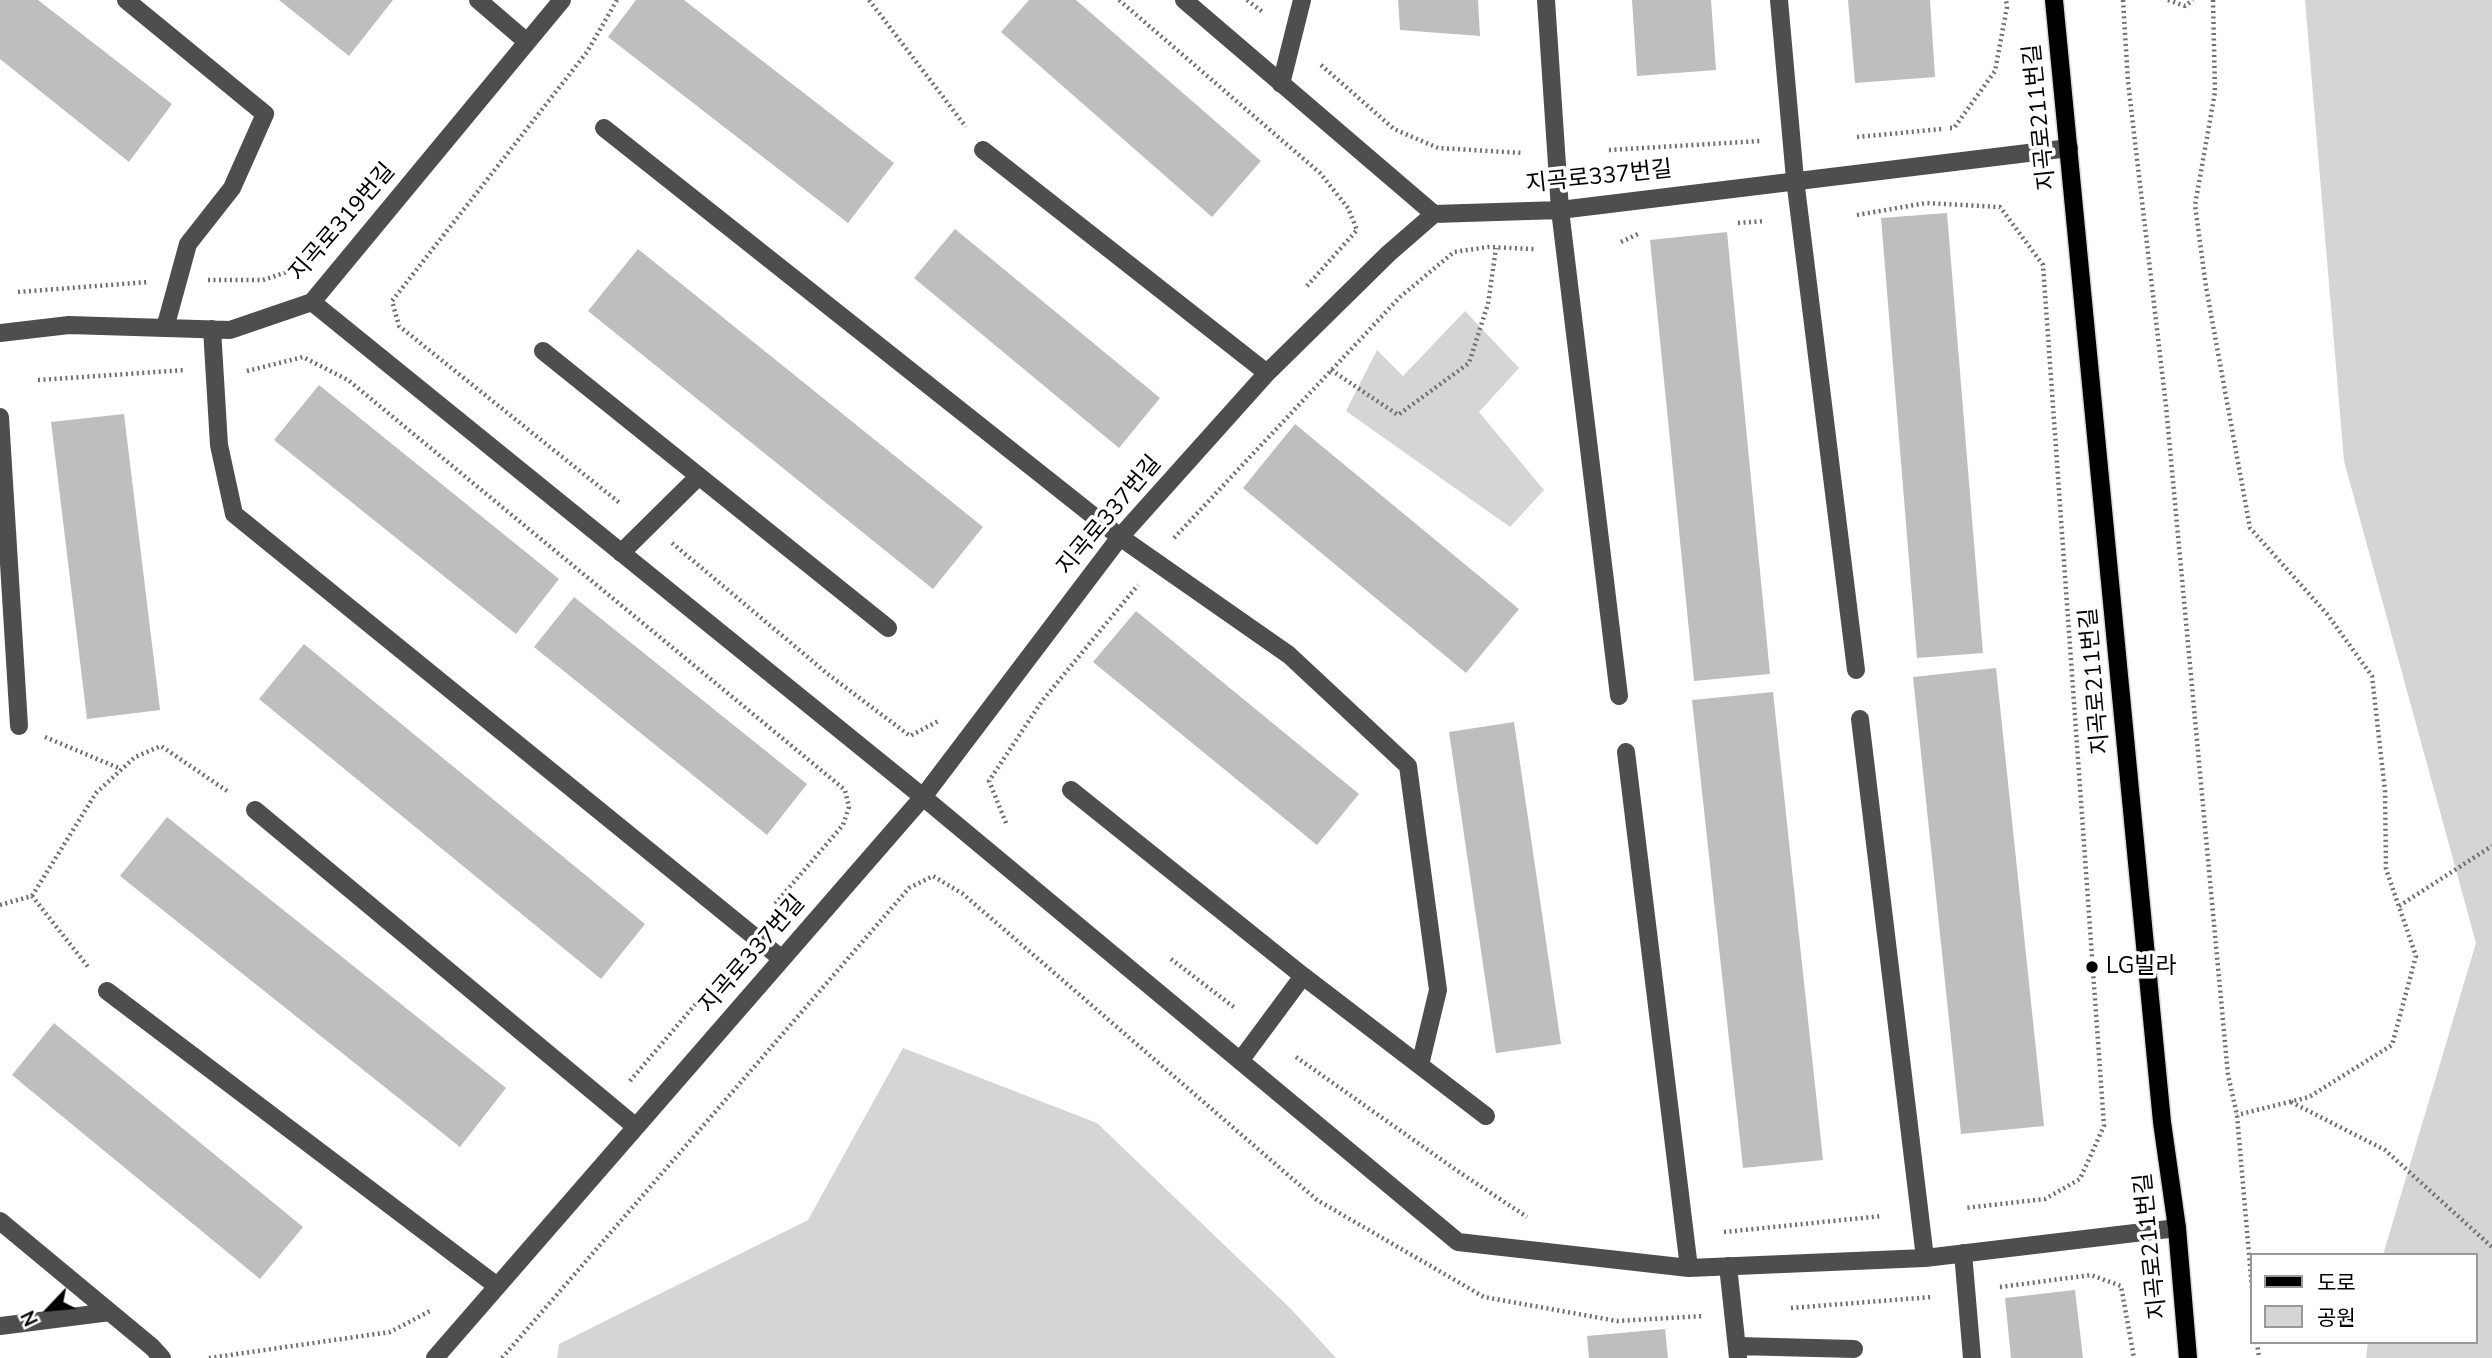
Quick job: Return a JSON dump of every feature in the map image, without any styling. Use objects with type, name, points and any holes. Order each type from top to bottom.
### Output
[{"type":"main road","name":"지곡로211번길","points":[[2054,0],[2161,1108],[2177,1227],[2188,1358]]},
{"type":"street","points":[[126,0],[265,114],[232,188],[188,244],[164,328]]},
{"type":"street","points":[[478,0],[527,42]]},
{"type":"street","name":"지곡로319번길","points":[[0,333],[69,325],[230,330],[312,302],[562,0]]},
{"type":"street","points":[[1184,0],[1434,214]]},
{"type":"street","points":[[1282,84],[1303,0]]},
{"type":"street","points":[[1546,0],[1560,209],[1619,696]]},
{"type":"street","points":[[1779,0],[1795,179],[1856,670]]},
{"type":"street","points":[[604,128],[1120,537],[1289,655],[1408,766],[1438,990],[1420,1065]]},
{"type":"street","name":"지곡로337번길","points":[[435,1358],[923,797],[1120,537],[1267,373],[1388,254],[1434,214],[1560,209],[2069,148]]},
{"type":"street","points":[[984,150],[1267,373]]},
{"type":"street","points":[[312,302],[923,797],[1458,1242],[1689,1268],[1925,1258],[2177,1227]]},
{"type":"street","points":[[212,329],[219,445],[234,514],[782,959]]},
{"type":"street","points":[[543,351],[888,628]]},
{"type":"street","points":[[0,417],[19,726]]},
{"type":"street","points":[[621,552],[699,476]]},
{"type":"street","points":[[1860,719],[1925,1258]]},
{"type":"street","points":[[1626,752],[1689,1268]]},
{"type":"street","points":[[1071,790],[1303,976],[1486,1115]]},
{"type":"street","points":[[255,810],[636,1127]]},
{"type":"street","points":[[1240,1061],[1303,976]]},
{"type":"street","points":[[107,992],[497,1286]]},
{"type":"street","points":[[0,1221],[162,1358]]},
{"type":"street","points":[[1963,1252],[1972,1358]]},
{"type":"street","points":[[1728,1266],[1738,1352],[1854,1349]]},
{"type":"street","points":[[0,1326],[110,1312]]},
{"type":"path","points":[[617,0],[587,52],[392,300],[399,326],[621,504]]},
{"type":"path","points":[[869,0],[984,150]]},
{"type":"path","points":[[1119,0],[1320,173],[1348,208],[1357,230],[1301,292]]},
{"type":"path","points":[[1247,0],[1264,13]]},
{"type":"path","points":[[1857,137],[1954,128],[1995,71],[2006,0]]},
{"type":"path","points":[[2123,0],[2128,82],[2167,420],[2228,1075],[2237,1115],[2250,1266]]},
{"type":"path","points":[[2168,0],[2185,6],[2193,0]]},
{"type":"path","points":[[2214,0],[2215,92],[2195,205],[2206,287],[2250,528],[2326,614],[2372,676],[2385,791],[2386,869],[2416,956],[2392,1045],[2309,1097],[2237,1115]]},
{"type":"path","points":[[1321,65],[1394,129],[1428,144],[1438,148],[1523,153]]},
{"type":"path","points":[[1609,150],[1761,141]]},
{"type":"path","points":[[1857,215],[1926,203],[2000,207],[2043,265],[2104,1126],[2080,1179],[2045,1199],[1965,1208]]},
{"type":"path","points":[[1171,540],[1400,297],[1454,252],[1496,248],[1545,250]]},
{"type":"path","points":[[1331,370],[1398,415],[1427,396],[1469,363],[1488,304],[1496,248]]},
{"type":"path","points":[[208,280],[263,280],[302,267]]},
{"type":"path","points":[[18,292],[159,281]]},
{"type":"path","points":[[247,371],[303,357],[348,380],[845,790],[849,807],[844,825],[775,904]]},
{"type":"path","points":[[38,380],[187,370]]},
{"type":"path","points":[[19,726],[121,769]]},
{"type":"path","points":[[0,905],[32,896],[96,793],[135,757],[161,746],[255,810]]},
{"type":"path","points":[[2399,906],[2492,846]]},
{"type":"path","points":[[502,1358],[909,888],[933,876],[964,894]]},
{"type":"path","points":[[32,896],[107,992]]},
{"type":"path","points":[[630,1081],[733,960]]},
{"type":"path","points":[[1296,1057],[1529,1218]]},
{"type":"path","points":[[2290,1102],[2385,1150],[2491,1244]]},
{"type":"path","points":[[1724,1232],[1882,1216]]},
{"type":"path","points":[[2000,1287],[2091,1275],[2121,1286],[2134,1358]]},
{"type":"path","points":[[1791,1308],[1933,1297]]},
{"type":"path","points":[[209,1358],[390,1332],[438,1306]]},
{"type":"green space","points":[[2305,0],[2492,0],[2492,1358],[2366,1358],[2368,1344],[2478,1344],[2478,1253],[2384,1253],[2476,943],[2344,461]]},
{"type":"green space","points":[[1465,311],[1519,368],[1479,412],[1544,490],[1510,527],[1346,411],[1377,350],[1403,376]]},
{"type":"green space","points":[[903,1048],[1097,1123],[1291,1309],[1336,1358],[557,1358],[559,1344],[808,1220]]},
{"type":"building","points":[[0,0],[38,0],[172,104],[129,162],[0,59]]},
{"type":"building","points":[[279,0],[393,0],[349,56]]},
{"type":"building","points":[[636,0],[684,0],[894,163],[848,223],[608,37]]},
{"type":"building","points":[[1029,0],[1076,0],[1261,161],[1212,217],[1001,32]]},
{"type":"building","points":[[1398,0],[1478,0],[1480,36],[1400,30]]},
{"type":"building","points":[[1632,0],[1711,0],[1716,70],[1637,76]]},
{"type":"building","points":[[1848,0],[1930,0],[1935,77],[1855,83]]},
{"type":"building","points":[[1947,213],[1983,653],[1917,658],[1881,218]]},
{"type":"building","points":[[955,229],[1160,398],[1119,448],[914,278]]},
{"type":"building","points":[[1727,232],[1770,674],[1694,681],[1650,240]]},
{"type":"building","points":[[638,249],[983,527],[933,589],[588,311]]},
{"type":"building","points":[[319,385],[559,579],[516,634],[274,440]]},
{"type":"building","points":[[124,414],[160,710],[87,719],[51,422]]},
{"type":"building","points":[[1295,424],[1519,609],[1466,673],[1243,488]]},
{"type":"building","points":[[574,597],[807,784],[767,835],[534,647]]},
{"type":"building","points":[[1136,611],[1359,794],[1317,845],[1093,662]]},
{"type":"building","points":[[304,644],[645,924],[601,979],[259,699]]},
{"type":"building","points":[[1996,668],[2044,1126],[1961,1134],[1913,677]]},
{"type":"building","points":[[1773,692],[1823,1160],[1743,1168],[1692,700]]},
{"type":"building","points":[[1514,722],[1561,1044],[1496,1053],[1449,732]]},
{"type":"building","points":[[167,817],[506,1088],[460,1147],[120,876]]},
{"type":"building","points":[[54,1023],[303,1227],[260,1279],[12,1075]]},
{"type":"building","points":[[2075,1290],[2083,1358],[2011,1358],[2005,1298]]},
{"type":"building","points":[[1665,1329],[1668,1358],[1589,1358],[1587,1336]]},
{"type":"place","name":"LG빌라","points":[[2092,967]]}]
